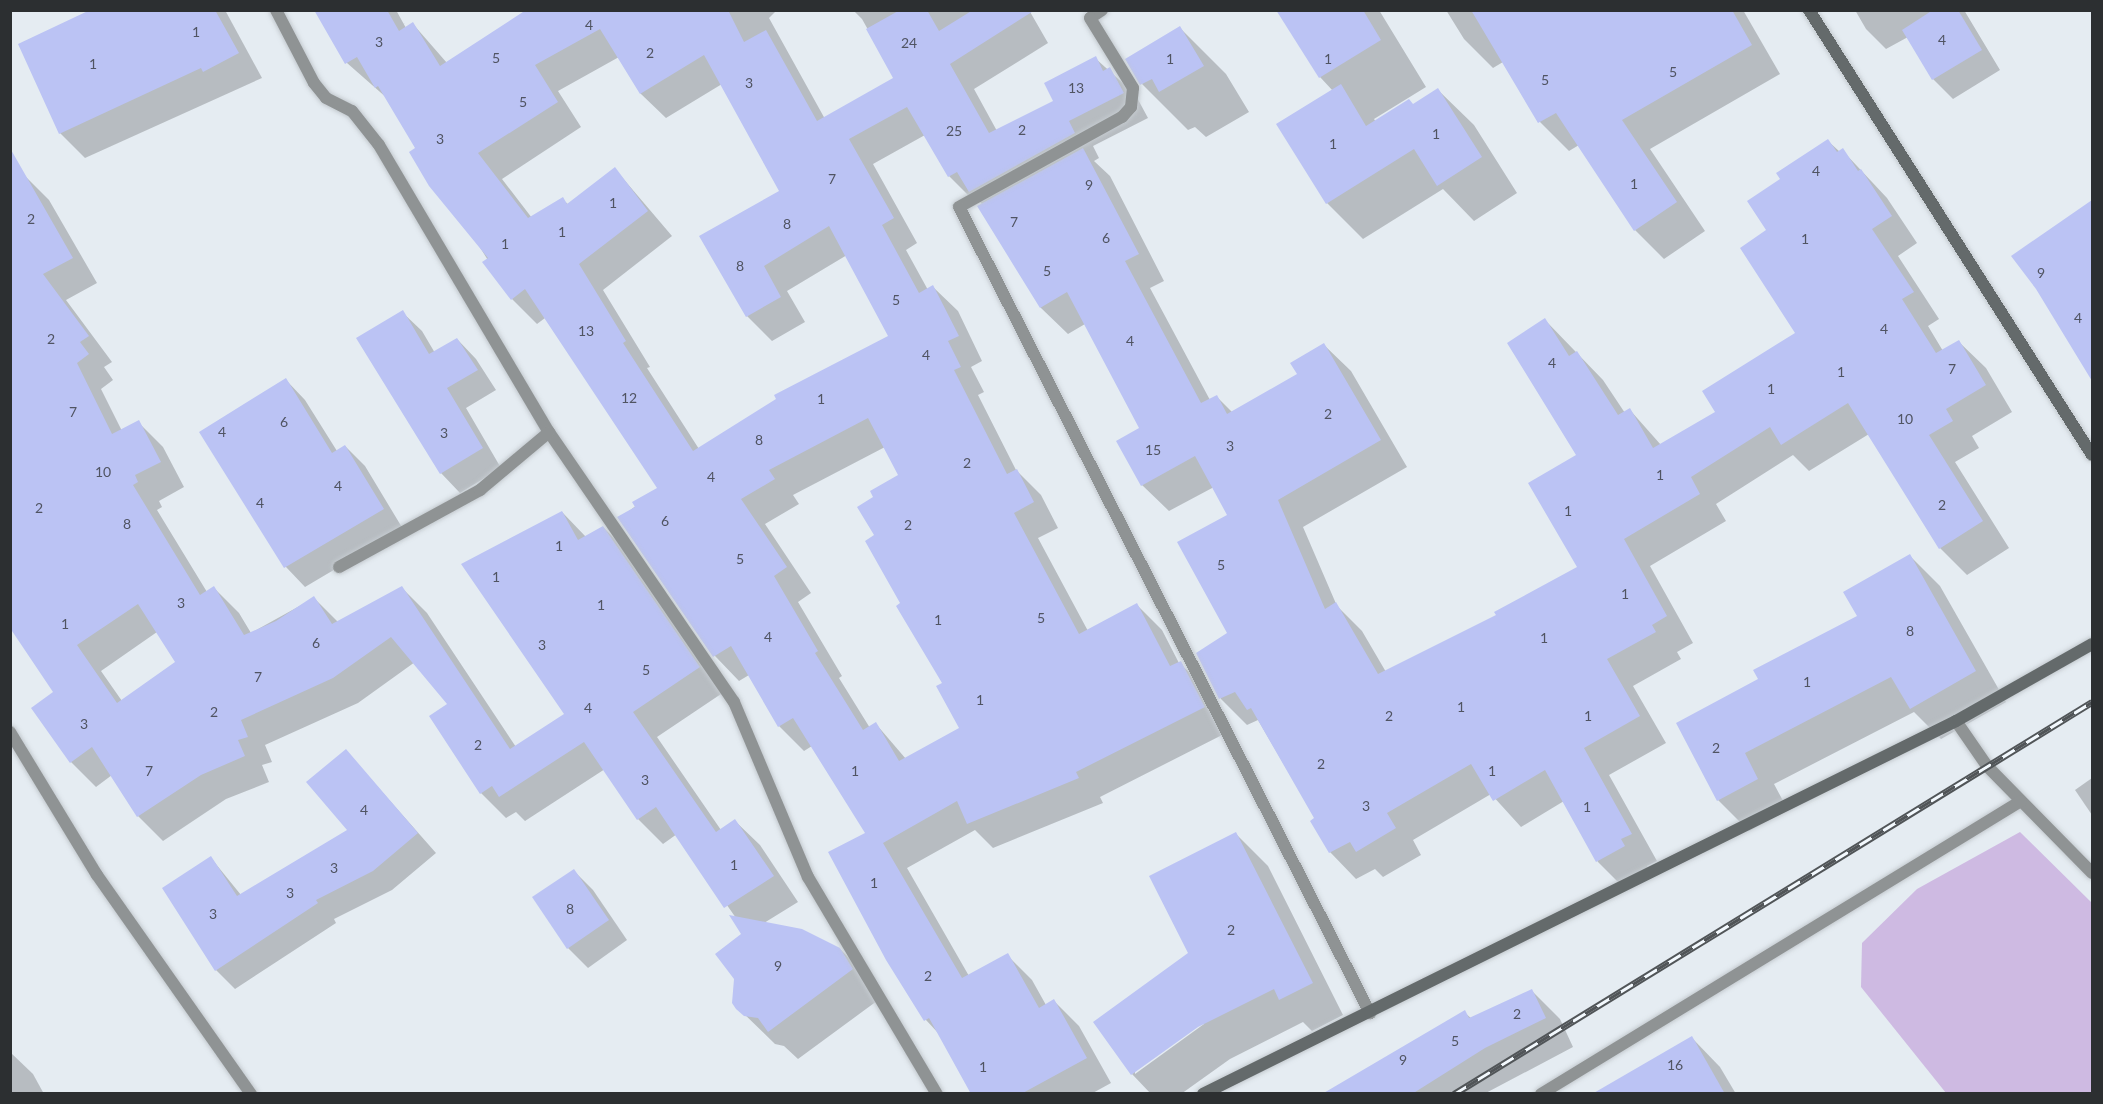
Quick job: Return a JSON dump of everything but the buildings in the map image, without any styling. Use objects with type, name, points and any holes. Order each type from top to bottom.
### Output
[{"type":"street","points":[[276,10],[314,83],[326,98],[352,111],[379,145],[549,432],[734,702],[808,878],[937,1094]]},
{"type":"street","points":[[1102,10],[1090,18],[1133,88],[1131,107],[1122,117],[959,207],[1370,1013]]},
{"type":"street","points":[[1809,10],[2092,455]]},
{"type":"street","points":[[339,567],[480,490],[549,432]]},
{"type":"street","points":[[1203,1094],[1956,721],[2092,644]]},
{"type":"street","points":[[1956,721],[1987,766],[2092,873]]},
{"type":"street","points":[[10,732],[97,875],[251,1094]]},
{"type":"street","points":[[1541,1094],[2021,801]]},
{"type":"shaded area","points":[[2020,832],[2092,903],[2092,1093],[1946,1093],[1861,987],[1862,943],[1917,889]]},
{"type":"railway","points":[[1454,1094],[2092,702]]}]
